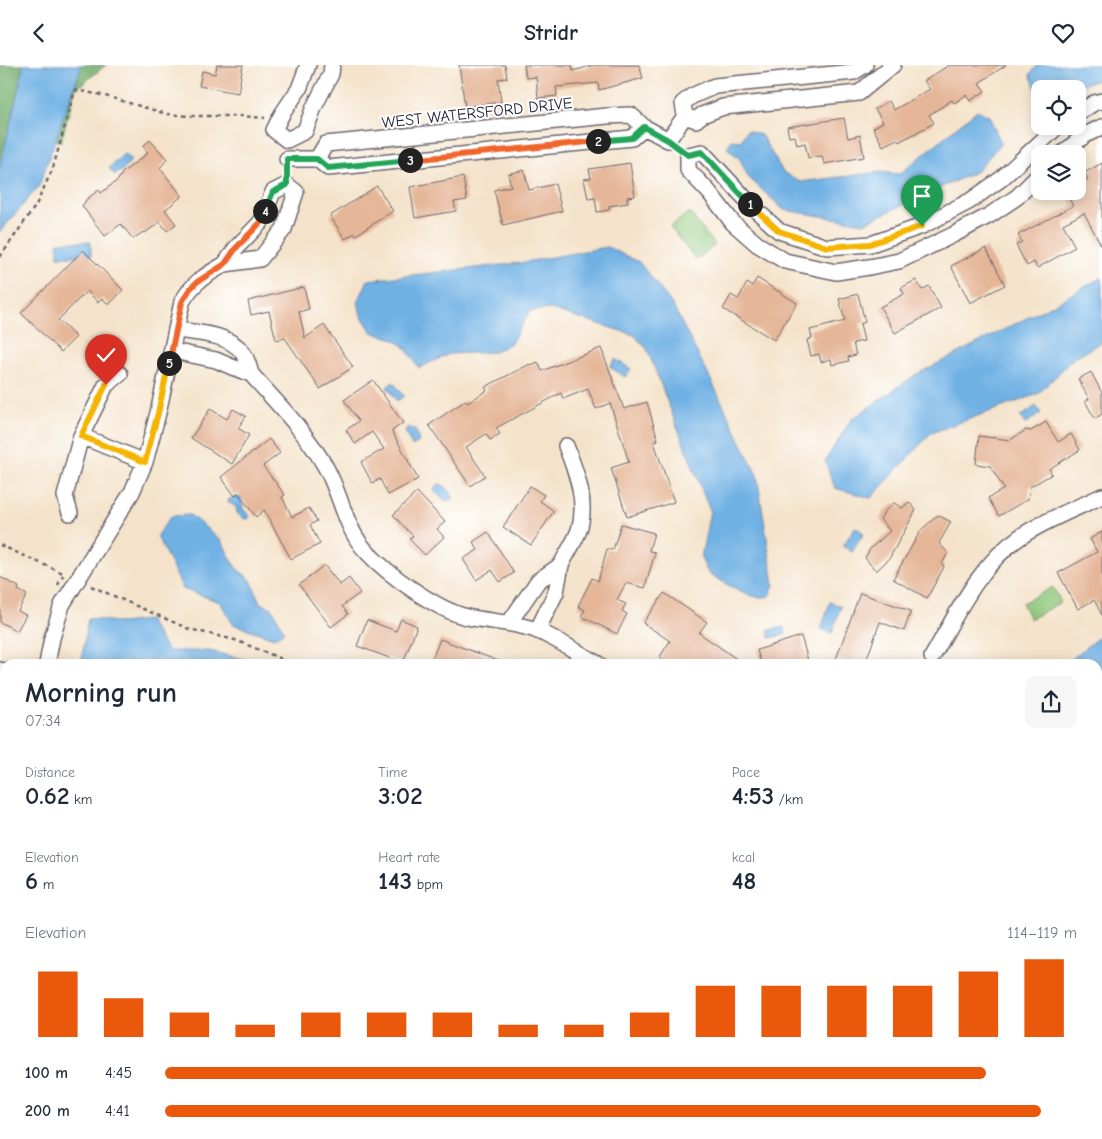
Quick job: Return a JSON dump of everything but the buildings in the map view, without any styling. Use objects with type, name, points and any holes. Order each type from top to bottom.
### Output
[{"type":"street","points":[[287,140],[274,130],[299,89],[308,65]]},
{"type":"street","points":[[287,140],[305,131],[314,107],[331,74],[332,65]]},
{"type":"street","points":[[668,140],[685,116],[683,103],[692,96],[715,86],[847,73],[854,72],[865,65]]},
{"type":"street","points":[[685,116],[696,120],[702,115],[723,107],[859,93],[893,65]]},
{"type":"street","points":[[1086,108],[1102,101]]},
{"type":"street","name":"WEST WATERSFORD DRIVE","points":[[317,159],[326,144],[631,115],[644,127],[668,140],[688,155]]},
{"type":"street","points":[[287,159],[317,159],[328,168],[632,138],[644,127]]},
{"type":"street","points":[[1073,145],[1085,135],[1102,127]]},
{"type":"street","points":[[1031,183],[1016,197],[990,215],[899,261],[836,272],[785,261],[757,244],[733,223],[709,192],[688,170],[688,155],[702,152],[755,209],[779,231],[827,247],[870,244],[922,226],[970,201],[1001,179],[1048,135]]},
{"type":"street","points":[[225,264],[260,259],[284,229],[296,193],[287,185],[287,140]]},
{"type":"street","points":[[48,659],[52,637],[62,605],[132,492],[145,462],[173,351],[182,302],[197,282],[225,264],[236,248],[261,222],[273,192],[287,185]]},
{"type":"street","points":[[177,329],[227,340],[242,352],[251,373],[304,434],[326,467],[351,530],[365,550],[384,567],[426,597],[447,608],[466,616],[509,623],[537,631],[589,659]]},
{"type":"street","points":[[173,351],[216,360],[251,373]]},
{"type":"street","points":[[70,513],[65,496],[81,436],[106,385],[120,374]]},
{"type":"street","points":[[81,436],[145,462]]},
{"type":"street","points":[[537,631],[556,592],[560,565],[579,530],[583,507],[577,473],[566,447]]},
{"type":"street","points":[[929,659],[971,589],[1000,553],[1020,537],[1040,525],[1102,497]]},
{"type":"street","points":[[509,623],[538,581],[560,565]]},
{"type":"path","points":[[0,257],[36,205],[54,168],[76,90],[102,95],[167,114],[240,116],[271,120]]},
{"type":"path","points":[[0,545],[64,573]]},
{"type":"path","points":[[91,586],[189,629],[235,640],[282,659]]},
{"type":"green space","points":[[0,65],[23,65],[0,166]]},
{"type":"green space","points":[[82,65],[106,65],[75,90],[61,142],[55,140]]},
{"type":"green space","points":[[689,212],[715,245],[696,260],[670,227]]},
{"type":"green space","points":[[1053,587],[1061,602],[1030,619],[1022,603]]},
{"type":"water","points":[[23,65],[82,65],[39,186],[0,232],[0,166]]},
{"type":"water","points":[[1038,65],[1102,65],[1102,79],[1086,83],[1086,80],[1032,80],[1030,74]]},
{"type":"water","points":[[977,110],[989,116],[1001,143],[977,171],[864,223],[784,210],[748,177],[740,159],[727,148],[731,140],[741,141],[747,130],[761,135],[783,172],[800,182],[881,172],[900,174]]},
{"type":"water","points":[[125,153],[131,160],[124,169],[115,175],[109,168]]},
{"type":"water","points":[[58,242],[91,242],[91,256],[58,256]]},
{"type":"water","points":[[607,247],[639,262],[672,304],[757,475],[774,584],[770,596],[752,596],[708,573],[701,558],[710,511],[647,349],[634,335],[551,309],[530,311],[511,343],[495,352],[449,354],[419,368],[404,346],[393,339],[372,332],[361,315],[358,302],[368,280],[520,263]]},
{"type":"water","points":[[1102,277],[1102,342],[1075,357],[1038,394],[931,433],[871,498],[835,488],[825,461],[851,420],[915,375],[1058,302]]},
{"type":"water","points":[[615,359],[631,369],[625,377],[610,367]]},
{"type":"water","points":[[393,382],[404,396],[397,401],[387,387]]},
{"type":"water","points":[[1036,406],[1041,413],[1025,424],[1020,417]]},
{"type":"water","points":[[408,427],[416,431],[419,442],[412,446],[405,430]]},
{"type":"water","points":[[441,484],[449,490],[453,499],[446,501],[435,492],[434,489],[437,485]]},
{"type":"water","points":[[241,498],[243,509],[250,516],[248,519],[237,513],[236,507],[228,502],[229,499]]},
{"type":"water","points":[[190,515],[221,540],[236,568],[251,580],[260,603],[272,608],[284,631],[274,638],[233,624],[220,602],[183,589],[157,536],[171,516]]},
{"type":"water","points":[[855,527],[864,533],[852,552],[843,546]]},
{"type":"water","points":[[830,602],[841,606],[832,633],[821,629]]},
{"type":"water","points":[[88,618],[122,623],[148,620],[168,651],[209,651],[243,659],[82,659]]},
{"type":"water","points":[[784,627],[786,634],[770,638],[768,630]]},
{"type":"water","points":[[1102,634],[1102,659],[1072,659]]},
{"type":"route","points":[[106,385],[81,436],[145,462],[173,351],[182,302],[197,282],[225,264],[236,248],[261,222],[273,192],[287,185],[287,159],[317,159],[328,168],[632,138],[644,127],[668,140],[688,155],[702,152],[755,209],[779,231],[827,247],[870,244],[922,226]]}]
